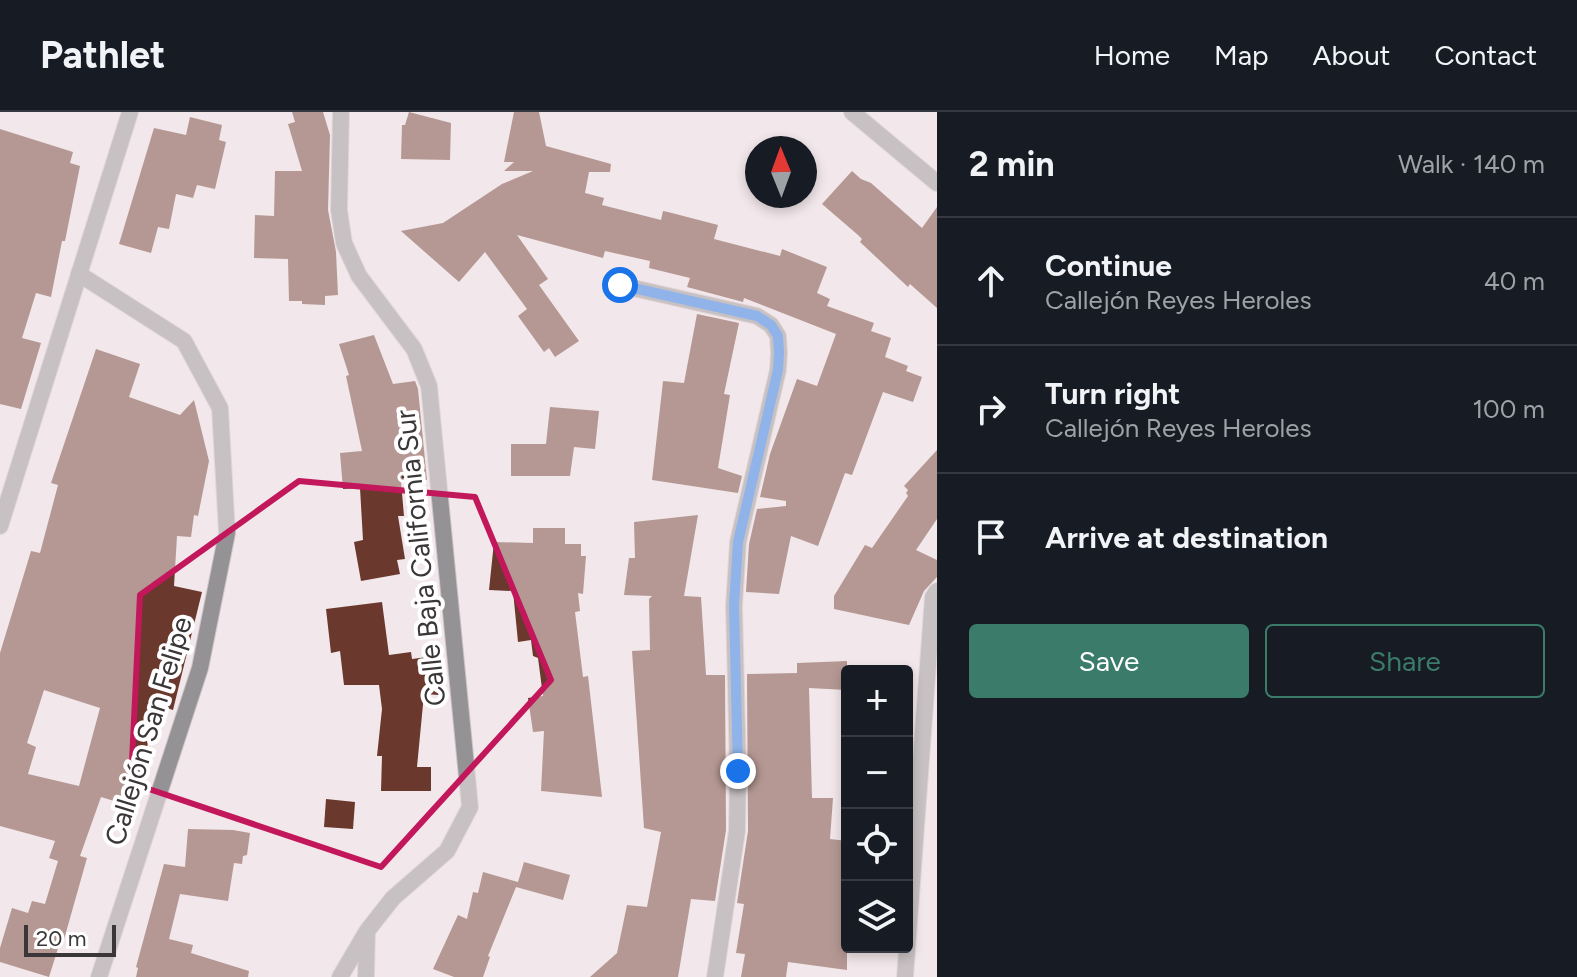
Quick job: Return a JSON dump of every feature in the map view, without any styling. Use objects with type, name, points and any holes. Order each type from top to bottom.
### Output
[{"type":"street","points":[[0,526],[130,112]]},
{"type":"street","name":"Calle Baja California Sur","points":[[340,977],[367,931],[393,898],[447,851],[470,807],[429,386],[414,349],[359,276],[344,243],[339,210],[341,112]]},
{"type":"street","points":[[852,112],[937,183]]},
{"type":"street","name":"Callejón San Felipe","points":[[79,274],[184,341],[220,408],[227,533],[200,668],[99,977]]},
{"type":"street","points":[[620,285],[757,316],[771,325],[778,336],[778,370],[738,542],[734,606],[737,831],[715,977]]},
{"type":"street","points":[[905,977],[933,597],[937,591]]},
{"type":"street","points":[[366,977],[367,931]]},
{"type":"highlighted area","points":[[299,481],[475,497],[551,680],[381,867],[131,783],[140,595]]},
{"type":"building","points":[[292,112],[323,112],[330,135],[328,210],[336,252],[338,295],[325,296],[325,305],[289,301],[288,259],[254,258],[255,215],[274,216],[275,171],[302,171],[288,124],[295,122]]},
{"type":"building","points":[[409,112],[451,123],[450,160],[401,159],[402,125],[405,125]]},
{"type":"building","points":[[514,112],[539,112],[546,146],[611,164],[610,172],[589,172],[585,193],[604,198],[602,205],[661,220],[663,211],[718,225],[714,239],[780,256],[782,249],[827,267],[817,293],[830,299],[827,306],[874,323],[871,331],[891,338],[885,357],[908,366],[906,371],[922,377],[913,402],[883,392],[852,475],[845,473],[818,546],[791,536],[779,594],[746,592],[749,544],[757,509],[786,506],[786,501],[760,497],[770,454],[797,379],[817,386],[836,334],[744,298],[743,302],[687,287],[690,278],[649,268],[650,261],[605,251],[603,258],[517,235],[548,279],[539,285],[579,341],[555,357],[549,348],[544,352],[518,316],[527,309],[485,252],[459,282],[401,231],[443,223],[502,184],[533,171],[504,171],[514,162],[504,162]]},
{"type":"building","points":[[190,117],[222,125],[219,140],[226,142],[215,189],[197,185],[193,198],[176,194],[169,229],[158,227],[151,253],[119,244],[154,128],[186,135]]},
{"type":"building","points":[[0,129],[73,152],[70,163],[80,166],[51,297],[36,293],[22,338],[41,343],[21,409],[0,404]]},
{"type":"building","points":[[852,171],[871,183],[922,228],[937,207],[937,308],[910,284],[908,287],[860,242],[862,239],[858,235],[822,204]]},
{"type":"building","points":[[697,314],[739,323],[724,394],[730,395],[718,468],[742,476],[738,493],[652,480],[663,381],[684,383]]},
{"type":"building","points":[[374,335],[393,384],[415,381],[418,389],[427,480],[401,482],[404,516],[398,516],[405,559],[397,560],[400,574],[361,581],[354,542],[363,540],[360,488],[343,489],[340,453],[362,451],[346,376],[349,375],[339,344]]},
{"type":"building","points":[[96,349],[140,364],[129,397],[180,415],[194,400],[209,461],[191,537],[177,536],[174,586],[202,592],[173,710],[158,705],[138,781],[131,779],[124,804],[101,797],[80,856],[87,858],[63,943],[60,942],[49,977],[0,962],[0,948],[12,908],[28,913],[32,901],[45,904],[58,861],[49,858],[55,841],[0,826],[0,653],[31,551],[40,553],[58,485],[51,483]],"holes":[[[44,690],[100,708],[79,786],[28,774],[36,747],[27,743]]]},
{"type":"building","points":[[550,407],[599,411],[595,449],[574,447],[570,476],[511,476],[511,444],[546,444]]},
{"type":"building","points":[[937,450],[937,519],[916,550],[937,560],[937,577],[924,591],[909,625],[834,609],[834,596],[865,545],[872,548],[908,496],[904,486]]},
{"type":"building","points":[[698,515],[684,596],[701,597],[706,675],[725,675],[726,830],[715,901],[691,899],[678,977],[590,977],[617,953],[627,905],[647,907],[661,832],[644,828],[632,651],[650,650],[649,599],[652,596],[624,595],[629,558],[635,558],[634,522]]},
{"type":"building","points":[[533,528],[565,528],[565,544],[581,544],[581,556],[586,556],[583,594],[578,593],[580,611],[575,612],[583,677],[588,676],[602,797],[541,791],[544,731],[533,732],[528,698],[543,696],[538,658],[533,656],[531,640],[518,642],[513,591],[489,590],[494,542],[533,543]]},
{"type":"building","points":[[382,602],[389,655],[411,652],[412,659],[435,656],[439,695],[424,694],[417,767],[431,767],[431,791],[381,791],[382,756],[377,756],[382,709],[379,685],[344,685],[340,651],[331,653],[326,609]]},
{"type":"building","points":[[847,661],[847,665],[841,665],[841,690],[809,688],[812,798],[833,798],[830,839],[841,840],[841,953],[847,953],[847,970],[788,962],[786,977],[741,977],[745,954],[736,953],[744,904],[737,903],[748,831],[747,674],[797,673],[797,663]]},
{"type":"building","points":[[326,799],[355,802],[353,829],[324,827]]},
{"type":"building","points":[[188,829],[250,833],[247,855],[243,856],[242,864],[234,863],[228,901],[180,894],[169,939],[193,945],[191,953],[249,971],[248,977],[136,977],[136,967],[164,864],[185,867]]},
{"type":"building","points":[[524,862],[570,875],[563,900],[516,887],[488,956],[483,977],[454,977],[433,969],[458,915],[467,919],[473,892],[478,893],[483,872],[518,882]]},
{"type":"route","points":[[620,285],[757,316],[771,325],[778,336],[778,370],[738,542],[734,606],[738,771]]}]
